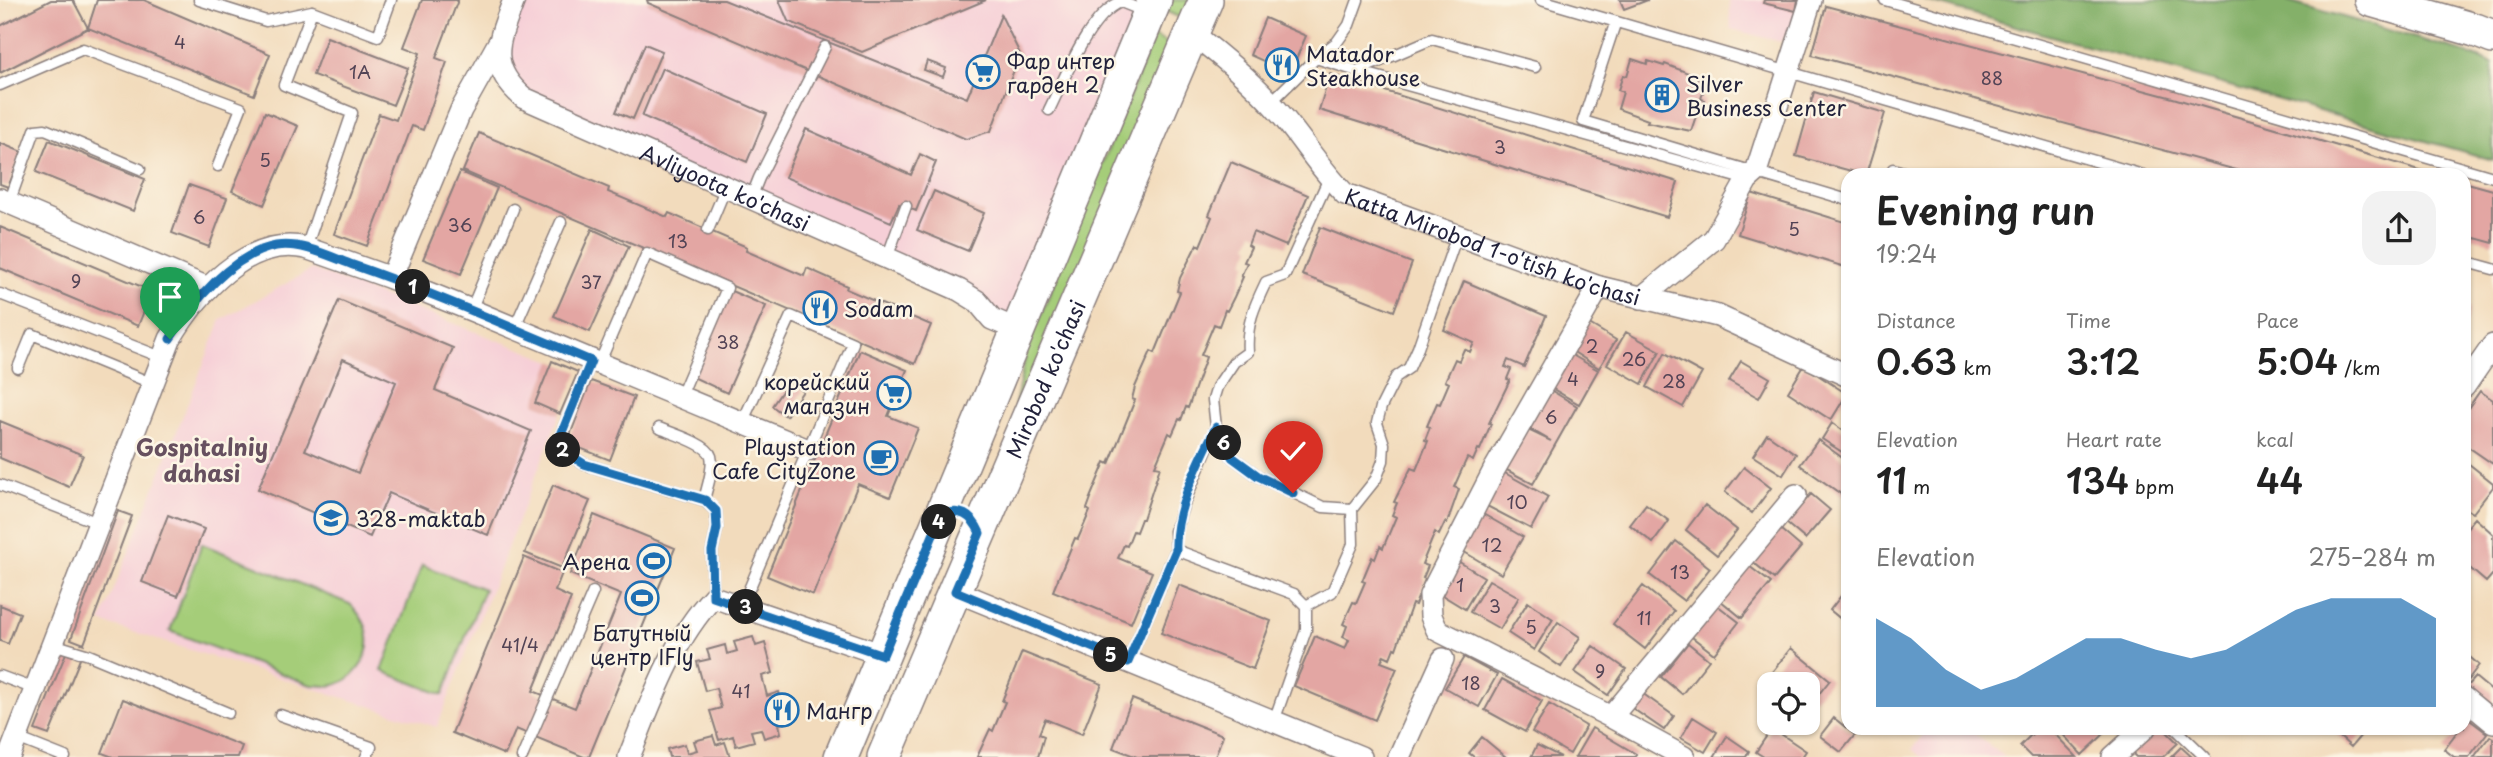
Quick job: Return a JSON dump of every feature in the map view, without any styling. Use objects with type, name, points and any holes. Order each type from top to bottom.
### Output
[{"type":"main road","name":"Mirobod ko'chasi","points":[[884,757],[1206,0]]},
{"type":"main road","points":[[2371,0],[2493,37]]},
{"type":"main road","name":"Mirobod ko'chasi","points":[[841,757],[1018,330],[1136,4]]},
{"type":"main road","points":[[941,516],[953,512],[965,514],[975,522],[980,533]]},
{"type":"street","points":[[391,278],[466,100],[498,44],[514,0]]},
{"type":"street","points":[[1641,298],[1714,239],[1751,176],[1811,0]]},
{"type":"street","name":"Katta Mirobod 1-o'tish ko'chasi","points":[[1192,33],[1230,63],[1271,102],[1329,178],[1345,194],[1599,286],[1718,316],[1841,373]]},
{"type":"street","name":"Avliyoota ko'chasi","points":[[498,44],[504,75],[524,98],[960,290],[977,301],[992,319],[1018,330]]},
{"type":"street","points":[[466,100],[478,92],[493,90],[524,98]]},
{"type":"street","points":[[5,201],[208,288]]},
{"type":"street","points":[[13,748],[161,357],[180,321],[208,288],[251,255],[264,249],[292,245],[306,248],[391,278],[808,450]]},
{"type":"street","points":[[1599,286],[1494,470],[1430,595],[1431,616],[1437,630],[1611,717],[1684,757]]},
{"type":"street","points":[[2471,379],[2490,359]]},
{"type":"street","points":[[1611,717],[1796,495]]},
{"type":"street","points":[[955,591],[1361,757]]},
{"type":"street","points":[[629,757],[680,640],[696,614],[713,597],[883,655]]},
{"type":"street","points":[[1399,757],[1443,659]]},
{"type":"street","points":[[2471,704],[2493,722]]},
{"type":"street","points":[[2113,757],[2137,735]]},
{"type":"lane","points":[[199,0],[266,21],[312,11],[378,36],[391,0]]},
{"type":"lane","points":[[1271,102],[1316,58],[1337,42],[1349,24],[1358,0]]},
{"type":"lane","points":[[1541,0],[2119,168]]},
{"type":"lane","points":[[1885,0],[2462,168]]},
{"type":"lane","points":[[1049,110],[1090,33],[1105,11],[1136,4]]},
{"type":"lane","points":[[306,248],[352,113],[284,85],[312,11]]},
{"type":"lane","points":[[1615,23],[1583,121],[1751,176]]},
{"type":"lane","points":[[1357,71],[1432,39],[1535,67]]},
{"type":"lane","points":[[751,198],[825,47]]},
{"type":"lane","points":[[0,85],[83,49],[241,108],[218,166]]},
{"type":"lane","points":[[1316,58],[1841,198]]},
{"type":"lane","points":[[5,201],[35,131],[45,129],[141,169]]},
{"type":"lane","points":[[2471,171],[2493,177]]},
{"type":"lane","points":[[1329,178],[1285,275],[1266,282],[1255,305],[1247,331],[1248,352],[1234,362],[1217,387],[1213,400],[1216,427],[1232,457],[1258,476],[1323,507],[1352,509]]},
{"type":"lane","points":[[708,230],[726,187]]},
{"type":"lane","points":[[887,258],[906,206]]},
{"type":"lane","points":[[471,310],[513,209]]},
{"type":"lane","points":[[514,329],[561,222]]},
{"type":"lane","points":[[1306,606],[1332,592],[1353,544],[1352,509],[1376,479],[1383,461],[1384,444],[1377,423],[1381,407],[1396,377],[1409,368],[1418,348],[1457,235]]},
{"type":"lane","points":[[680,398],[727,288],[647,253],[558,442],[564,451],[584,464],[705,500],[716,511],[717,528],[712,551],[713,597]]},
{"type":"lane","points":[[2471,263],[2493,269]]},
{"type":"lane","points":[[0,294],[161,357]]},
{"type":"lane","points":[[742,423],[790,316],[853,343],[743,606]]},
{"type":"lane","points":[[18,368],[32,334],[151,383]]},
{"type":"lane","points":[[1128,662],[1176,550],[1175,531],[1183,506],[1216,427]]},
{"type":"lane","points":[[659,428],[698,444],[711,454],[712,465],[705,500]]},
{"type":"lane","points":[[0,485],[98,523]]},
{"type":"lane","points":[[1176,550],[1294,594],[1306,606],[1306,631],[1274,722]]},
{"type":"lane","points":[[522,757],[593,592]]},
{"type":"lane","points":[[53,645],[89,656],[228,713]]},
{"type":"lane","points":[[0,676],[36,689]]},
{"type":"lane","points":[[279,715],[371,747],[366,757]]},
{"type":"lane","points":[[2182,735],[2205,757]]},
{"type":"lane","points":[[13,748],[65,757]]},
{"type":"shaded area","points":[[514,0],[1155,0],[1018,330],[977,301],[524,98],[504,75]]},
{"type":"shaded area","points":[[1729,0],[1801,0],[1796,23],[1781,42],[1731,29]]},
{"type":"shaded area","name":"328-maktab","points":[[312,269],[552,361],[535,403],[560,414],[437,727],[101,622],[221,320]]},
{"type":"shaded area","points":[[1923,735],[1976,735],[2005,757],[1921,757],[1912,749]]},
{"type":"green space","points":[[1169,0],[1191,0],[1183,19],[1165,11]]},
{"type":"green space","points":[[1923,0],[2285,0],[2467,53],[2493,64],[2493,160]]},
{"type":"green space","points":[[1154,36],[1172,46],[1044,357],[1015,405],[1027,350]]},
{"type":"green space","points":[[202,544],[350,604],[363,620],[368,637],[365,656],[355,673],[339,684],[311,685],[170,631]]},
{"type":"green space","points":[[422,565],[484,589],[443,695],[382,671]]},
{"type":"building","points":[[51,0],[73,0],[88,28],[0,73],[0,26]]},
{"type":"building","points":[[97,0],[144,0],[270,54],[254,95],[88,28]]},
{"type":"building","points":[[422,0],[458,0],[436,58],[447,62],[423,130],[412,126],[367,246],[334,234],[379,114],[396,120],[420,53],[404,47]]},
{"type":"building","points":[[647,0],[724,0],[967,98],[1001,15],[1020,54],[991,131],[966,139],[648,3]]},
{"type":"building","points":[[779,0],[986,0],[862,52],[788,21]]},
{"type":"building","points":[[1620,0],[1648,0],[1624,9]]},
{"type":"building","points":[[1764,0],[1798,0],[1796,11],[1763,3]]},
{"type":"building","points":[[1826,6],[2173,98],[2413,168],[2229,168],[1812,55]]},
{"type":"building","points":[[1265,18],[1306,36],[1290,73],[1250,55]]},
{"type":"building","points":[[327,37],[408,68],[393,105],[313,75]]},
{"type":"building","points":[[645,44],[662,51],[633,119],[616,112]]},
{"type":"building","name":"Silver Business Center","points":[[1632,59],[1647,64],[1648,61],[1664,66],[1665,64],[1691,74],[1690,77],[1706,81],[1701,99],[1705,100],[1701,115],[1697,113],[1691,131],[1647,122],[1648,120],[1618,109],[1623,92],[1618,90],[1623,75],[1627,76]]},
{"type":"building","points":[[927,61],[946,68],[943,77],[924,70]]},
{"type":"building","points":[[662,68],[767,114],[747,162],[642,116]]},
{"type":"building","points":[[1330,74],[1678,182],[1667,217],[1319,110]]},
{"type":"building","points":[[1814,92],[1885,113],[1868,168],[1841,168],[1796,156]]},
{"type":"building","points":[[265,112],[298,126],[264,205],[232,191]]},
{"type":"building","points":[[806,129],[911,175],[920,154],[936,162],[916,211],[899,204],[891,222],[785,177]]},
{"type":"building","points":[[479,133],[609,188],[608,192],[667,217],[669,213],[747,247],[746,251],[804,276],[807,268],[847,286],[846,289],[931,325],[915,364],[463,171]]},
{"type":"building","points":[[49,140],[145,179],[133,211],[36,172]]},
{"type":"building","points":[[0,143],[22,152],[8,187],[0,184]]},
{"type":"building","points":[[1231,162],[1308,195],[1286,246],[1253,232],[1248,245],[1251,247],[1244,262],[1247,263],[1241,276],[1243,277],[1219,326],[1214,324],[1201,355],[1206,357],[1188,408],[1186,407],[1172,435],[1169,433],[1155,466],[1160,467],[1143,519],[1118,558],[1152,572],[1131,623],[1053,591],[1075,538],[1078,539],[1090,511],[1087,509],[1090,498],[1105,462],[1109,464],[1135,400],[1132,399],[1135,387],[1151,351],[1155,353],[1180,292],[1177,291],[1180,278],[1197,244],[1200,246],[1212,217],[1209,215]]},
{"type":"building","points":[[460,172],[497,188],[461,274],[423,259]]},
{"type":"building","points":[[2471,184],[2493,190],[2493,243],[2471,237]]},
{"type":"building","points":[[189,185],[227,198],[209,247],[172,233]]},
{"type":"building","points":[[934,191],[984,213],[968,251],[917,230]]},
{"type":"building","points":[[1751,193],[1841,221],[1841,266],[1738,234]]},
{"type":"building","points":[[0,227],[152,291],[138,326],[0,268]]},
{"type":"building","points":[[1320,227],[1412,263],[1394,311],[1302,275]]},
{"type":"building","points":[[592,229],[629,246],[590,332],[554,316]]},
{"type":"building","points":[[1464,281],[1546,316],[1524,367],[1508,360],[1505,367],[1511,369],[1507,379],[1510,380],[1489,423],[1491,424],[1480,450],[1478,449],[1473,461],[1467,458],[1454,487],[1459,489],[1447,523],[1445,522],[1439,535],[1435,532],[1422,564],[1428,566],[1415,605],[1412,604],[1396,649],[1394,648],[1390,658],[1384,655],[1381,662],[1397,668],[1375,720],[1294,686],[1315,636],[1345,649],[1349,640],[1343,637],[1347,626],[1343,624],[1353,602],[1356,603],[1372,557],[1375,559],[1380,546],[1383,548],[1396,517],[1392,515],[1397,503],[1394,502],[1411,468],[1416,470],[1428,441],[1425,440],[1430,427],[1427,426],[1449,383],[1445,381],[1455,359],[1459,361],[1464,349],[1470,352],[1474,343],[1444,330]]},
{"type":"building","points":[[729,290],[766,306],[727,393],[691,376]]},
{"type":"building","points":[[339,300],[453,348],[435,390],[531,431],[488,535],[389,493],[370,537],[258,489]],"holes":[[[343,359],[396,382],[358,473],[305,450]]]},
{"type":"building","points":[[1586,322],[1616,340],[1599,368],[1569,349]]},
{"type":"building","points":[[1626,332],[1660,351],[1642,384],[1607,364]]},
{"type":"building","points":[[860,350],[907,370],[888,416],[918,428],[890,497],[858,484],[813,595],[767,576]]},
{"type":"building","points":[[1567,352],[1598,370],[1579,404],[1548,386]]},
{"type":"building","points":[[1665,353],[1702,373],[1683,407],[1647,387]]},
{"type":"building","points":[[552,361],[578,372],[560,414],[535,403]]},
{"type":"building","points":[[1741,361],[1770,378],[1759,398],[1729,381]]},
{"type":"building","points":[[1804,366],[1841,390],[1841,404],[1831,420],[1788,392]]},
{"type":"building","points":[[591,381],[634,397],[610,460],[567,443]]},
{"type":"building","points":[[789,381],[803,391],[786,416],[772,406]]},
{"type":"building","points":[[1547,388],[1577,406],[1533,484],[1503,468],[1524,428],[1551,441],[1525,426]]},
{"type":"building","points":[[2480,391],[2493,400],[2493,464],[2471,449],[2471,404]]},
{"type":"building","points":[[0,421],[83,455],[69,487],[0,458]]},
{"type":"building","points":[[1832,423],[1841,429],[1841,451],[1822,439]]},
{"type":"building","points":[[1767,434],[1796,454],[1783,475],[1753,456]]},
{"type":"building","points":[[1818,440],[1841,457],[1841,494],[1800,465]]},
{"type":"building","points":[[2471,466],[2493,483],[2493,487],[2473,513]]},
{"type":"building","points":[[1744,467],[1771,488],[1752,513],[1725,492]]},
{"type":"building","points":[[1503,472],[1548,497],[1531,529],[1485,505]]},
{"type":"building","points":[[553,485],[590,501],[562,568],[525,553]]},
{"type":"building","points":[[1811,494],[1830,510],[1805,539],[1786,523]]},
{"type":"building","points":[[1646,504],[1669,521],[1653,543],[1630,525]]},
{"type":"building","points":[[1705,505],[1737,530],[1717,555],[1686,530]]},
{"type":"building","points":[[118,511],[132,516],[84,644],[71,639]]},
{"type":"building","points":[[1483,514],[1523,537],[1501,574],[1461,550]]},
{"type":"building","points":[[168,515],[204,529],[178,596],[142,582]]},
{"type":"building","points":[[594,515],[675,548],[589,757],[516,729],[505,755],[452,733],[524,557],[562,573],[555,591],[571,598],[533,691],[575,708],[621,595],[570,574]]},
{"type":"building","points":[[2475,518],[2493,534],[2493,574],[2486,582],[2471,569],[2471,523]]},
{"type":"building","points":[[1780,529],[1801,547],[1774,579],[1753,562]]},
{"type":"building","points":[[1676,541],[1710,568],[1684,601],[1650,575]]},
{"type":"building","points":[[1456,560],[1484,577],[1465,609],[1437,592]]},
{"type":"building","points":[[1749,566],[1771,583],[1742,618],[1720,600]]},
{"type":"building","points":[[1489,580],[1519,597],[1500,629],[1470,612]]},
{"type":"building","points":[[1179,585],[1271,621],[1253,669],[1161,633]]},
{"type":"building","points":[[1643,586],[1674,611],[1645,649],[1613,624]]},
{"type":"building","points":[[1841,596],[1841,619],[1830,610]]},
{"type":"building","points":[[1528,602],[1553,619],[1534,650],[1508,633]]},
{"type":"building","points":[[0,605],[20,613],[8,644],[0,641]]},
{"type":"building","points":[[1717,605],[1739,622],[1714,654],[1692,637]]},
{"type":"building","points":[[1558,622],[1580,637],[1561,667],[1539,652]]},
{"type":"building","points":[[753,637],[756,646],[765,643],[773,673],[762,676],[767,696],[779,692],[787,722],[779,724],[781,733],[764,738],[761,729],[751,731],[754,741],[736,746],[733,736],[719,740],[710,711],[721,708],[716,688],[705,691],[697,662],[710,659],[707,650],[725,645],[727,654],[737,651],[734,642]]},
{"type":"building","points":[[1688,643],[1709,660],[1682,694],[1661,677]]},
{"type":"building","points":[[1593,646],[1626,669],[1608,695],[1575,672]]},
{"type":"building","points":[[1791,648],[1830,680],[1820,692],[1820,672],[1772,672]]},
{"type":"building","points":[[1022,652],[1102,684],[1082,734],[1045,719],[1039,734],[1044,736],[1038,757],[977,757],[990,729],[993,731]]},
{"type":"building","points":[[66,653],[80,659],[49,735],[35,730]]},
{"type":"building","points":[[1464,657],[1497,675],[1479,707],[1445,688]]},
{"type":"building","points":[[2471,658],[2479,665],[2471,676]]},
{"type":"building","points":[[2475,677],[2493,692],[2493,706],[2490,709],[2471,693],[2471,681]]},
{"type":"building","points":[[1502,679],[1542,701],[1525,732],[1485,710]]},
{"type":"building","points":[[1642,693],[1674,716],[1664,730],[1632,708]]},
{"type":"building","points":[[123,699],[242,746],[238,757],[113,757],[102,753]]},
{"type":"building","points":[[1132,699],[1223,735],[1215,757],[1137,757],[1113,748]]},
{"type":"building","points":[[1549,704],[1586,726],[1570,754],[1532,732]]},
{"type":"building","points":[[1693,717],[1717,732],[1705,752],[1681,738]]},
{"type":"building","points":[[1834,718],[1841,724],[1841,735],[1855,735],[1841,752],[1820,736]]},
{"type":"building","points":[[2471,721],[2487,733],[2469,757],[2454,757],[2444,749],[2455,735],[2471,735]]},
{"type":"building","points":[[1592,728],[1636,754],[1635,757],[1575,757]]},
{"type":"building","points":[[1767,735],[1782,735],[1806,751],[1802,757],[1764,757],[1756,752]]},
{"type":"building","points":[[2031,735],[2056,735],[2077,757],[2031,757],[2020,746]]},
{"type":"building","points":[[2063,735],[2103,735],[2082,755]]},
{"type":"building","points":[[2149,735],[2170,735],[2178,743],[2163,757],[2136,757],[2131,752]]},
{"type":"building","points":[[2338,735],[2361,735],[2351,747]]},
{"type":"building","points":[[713,736],[716,745],[725,742],[730,757],[669,757],[667,749],[685,744],[687,753],[697,750],[694,741]]},
{"type":"building","points":[[1727,736],[1749,751],[1746,757],[1714,757]]},
{"type":"building","points":[[2490,736],[2493,738],[2493,757],[2474,757]]},
{"type":"building","points":[[1482,737],[1506,757],[1474,757],[1469,753]]},
{"type":"building","points":[[1537,745],[1561,757],[1531,757]]},
{"type":"building","points":[[2181,747],[2192,757],[2171,757]]},
{"type":"place","name":"Matador Steakhouse","points":[[1282,65]]},
{"type":"place","name":"Фар интер гарден 2","points":[[983,72]]},
{"type":"place","name":"Silver Business Center","points":[[1662,95]]},
{"type":"place","name":"Sodam","points":[[820,308]]},
{"type":"place","name":"корейский магазин","points":[[894,393]]},
{"type":"place","name":"Playstation Cafe CityZone","points":[[881,458]]},
{"type":"place","name":"328-maktab","points":[[331,518]]},
{"type":"place","name":"Арена","points":[[654,561]]},
{"type":"place","name":"Батутный центр IFly","points":[[642,598]]},
{"type":"place","name":"Мангр","points":[[782,710]]},
{"type":"district","name":"Gospitalniy dahasi","points":[[202,459]]},
{"type":"route","points":[[170,339],[193,303],[229,270],[264,249],[292,245],[391,278],[591,361],[558,442],[564,451],[584,464],[705,500],[716,511],[717,528],[712,551],[713,597],[883,655],[941,516],[947,513],[959,512],[970,517],[980,533],[955,591],[1128,662],[1176,550],[1175,531],[1183,506],[1216,427],[1232,457],[1258,476],[1293,493]]}]
